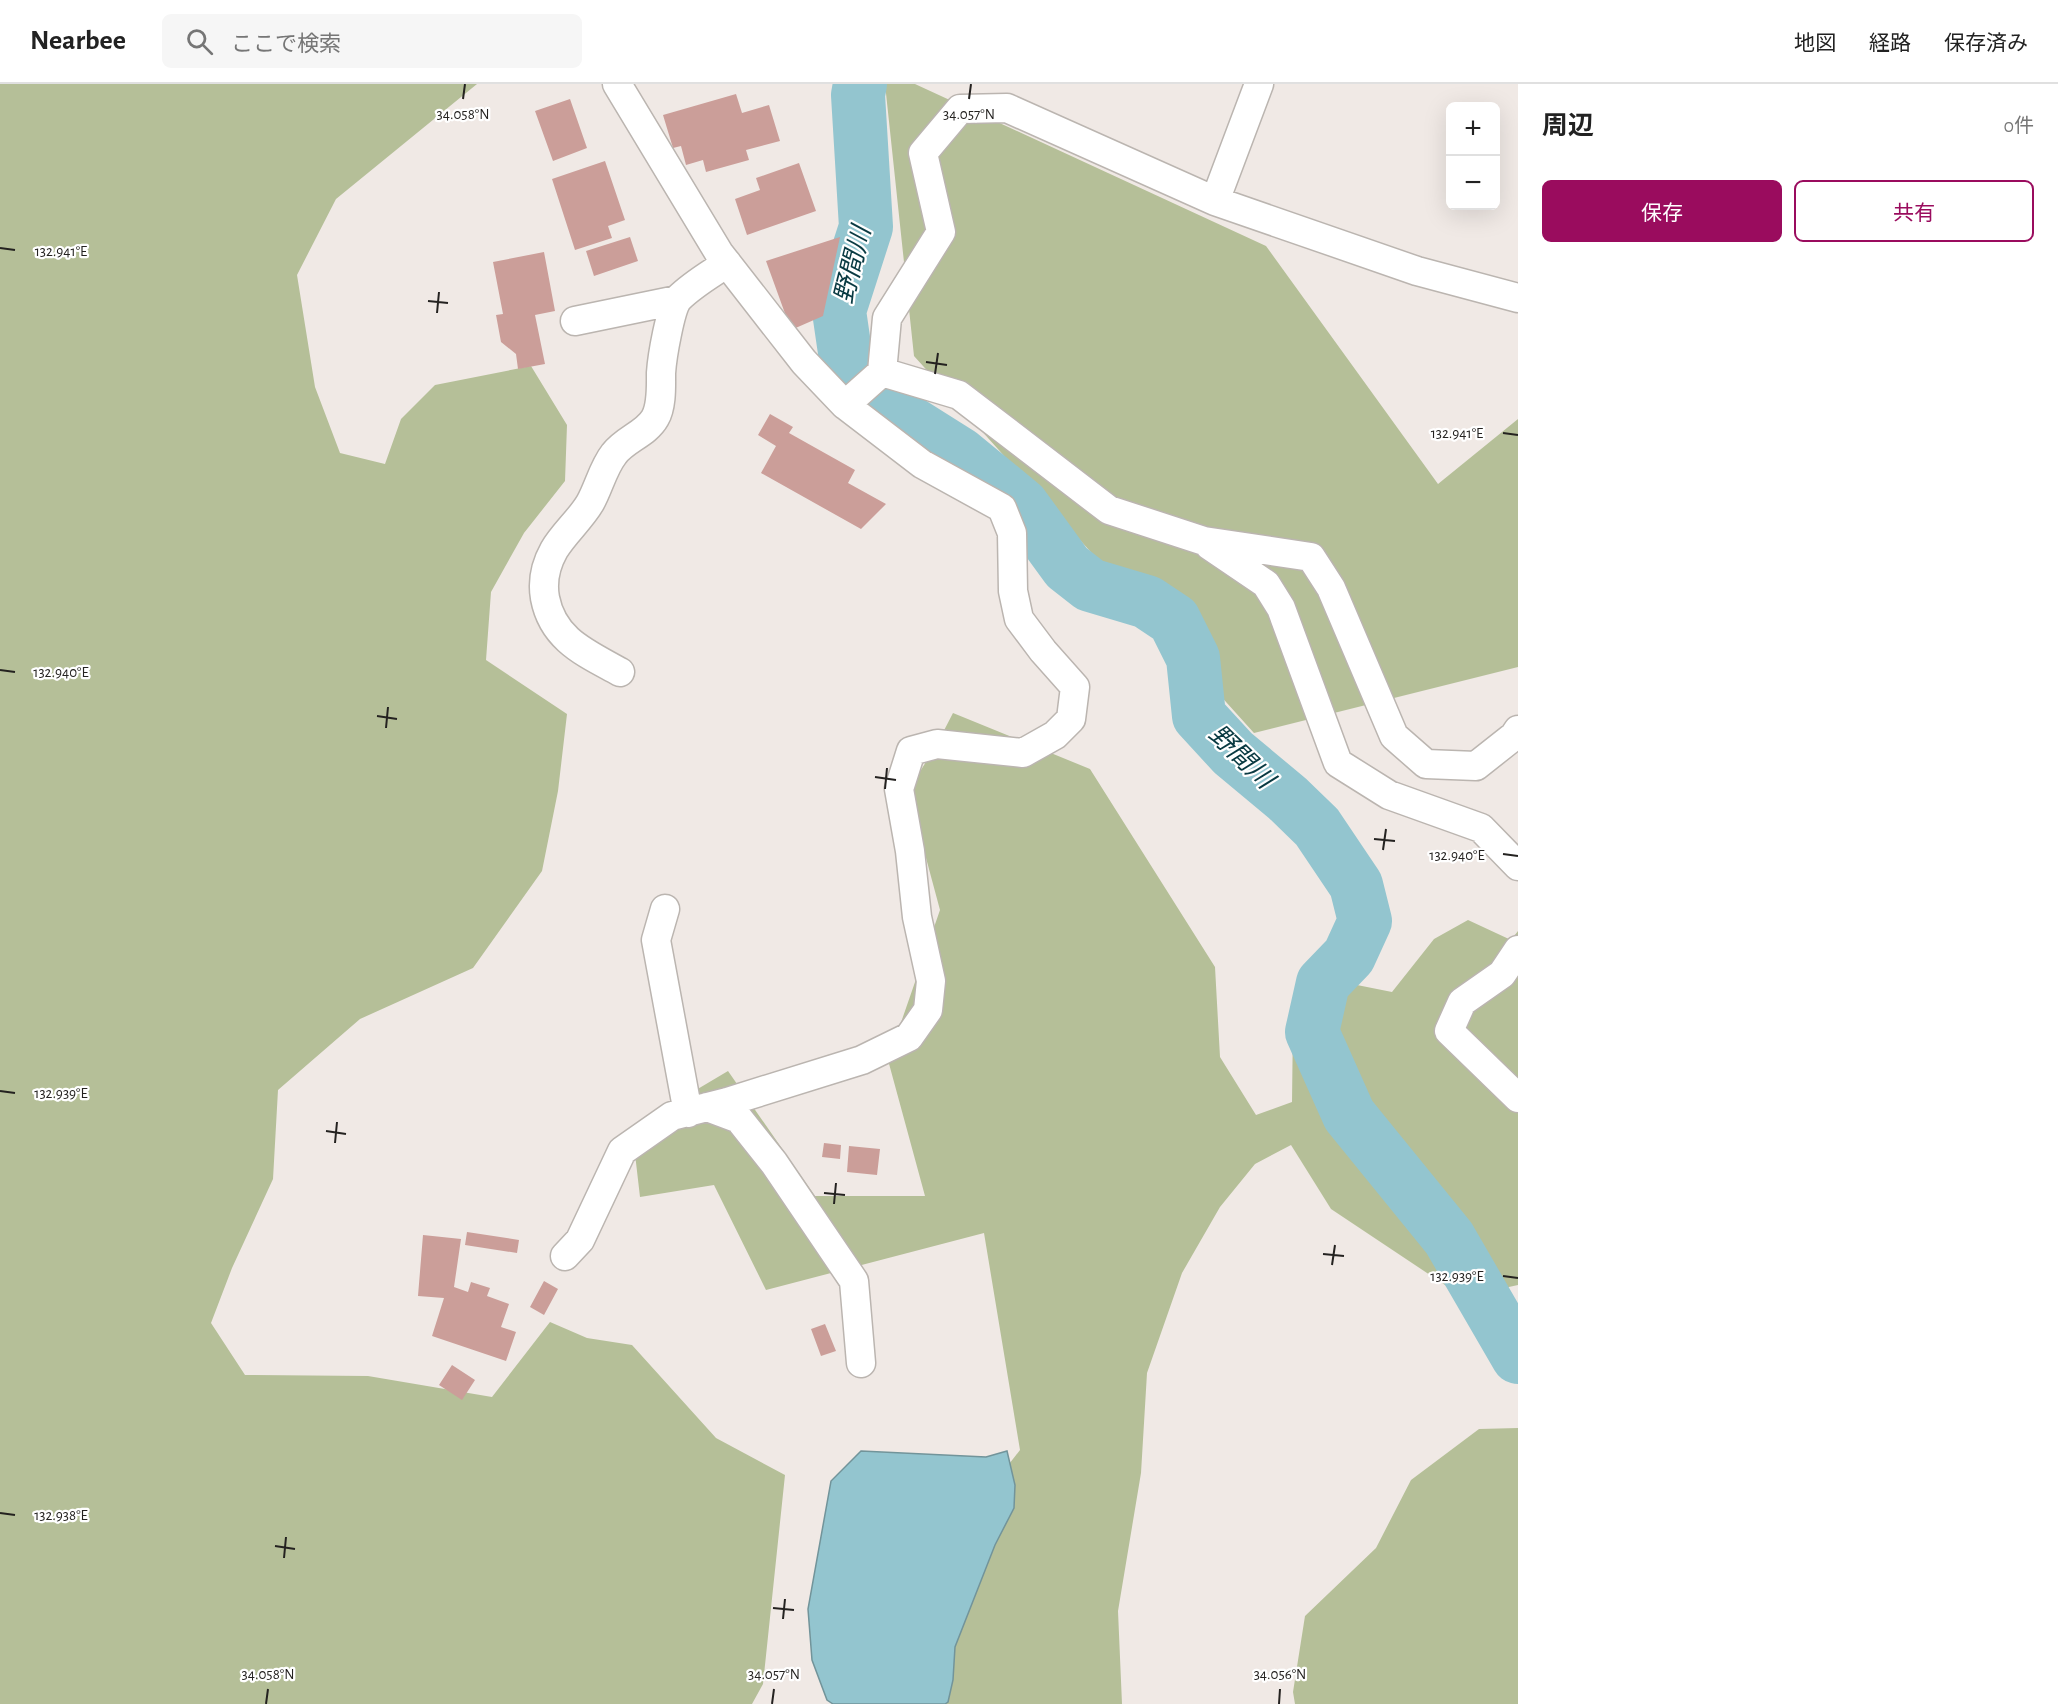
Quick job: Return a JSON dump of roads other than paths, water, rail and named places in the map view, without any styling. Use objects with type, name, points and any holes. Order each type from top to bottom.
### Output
[{"type":"street","points":[[565,1256],[580,1240],[622,1151],[672,1116],[862,1060],[909,1037],[928,1010],[931,981],[917,917],[910,851],[899,789],[911,752],[937,744],[1023,753],[1055,735],[1071,719],[1075,687],[1043,651],[1019,619],[1013,591],[1012,533],[1002,508],[922,464],[845,405],[804,362],[727,263],[617,84]]},
{"type":"street","points":[[1215,201],[1259,84]]},
{"type":"street","points":[[845,405],[882,372],[887,318],[941,232],[923,153],[960,109],[1007,108],[1215,201],[1418,271],[1518,298]]},
{"type":"street","points":[[575,321],[677,300],[727,263]]},
{"type":"street","points":[[620,672],[574,644],[556,628],[548,612],[544,592],[545,571],[554,550],[590,503],[614,453],[640,434],[656,417],[661,394],[665,342],[677,300]]},
{"type":"street","points":[[882,372],[959,395],[1109,510],[1204,541],[1311,557],[1331,588],[1394,736],[1426,764],[1476,766],[1514,736],[1518,730]]},
{"type":"street","points":[[1204,541],[1266,584],[1281,608],[1338,763],[1389,795],[1481,828],[1518,866]]},
{"type":"street","points":[[665,909],[656,940],[698,1110]]},
{"type":"street","points":[[1518,950],[1502,974],[1462,1002],[1449,1031],[1518,1098]]},
{"type":"street","points":[[698,1110],[739,1119],[774,1163],[854,1281],[861,1363]]},
{"type":"water","points":[[861,1451],[986,1457],[1007,1451],[1015,1485],[1014,1508],[995,1545],[955,1647],[953,1680],[948,1702],[945,1704],[833,1704],[827,1700],[812,1660],[808,1609],[831,1481]]},
{"type":"waterway","name":"野間川","points":[[860,84],[858,95],[866,227],[839,311],[846,359],[887,408],[960,454],[1022,505],[1067,567],[1090,585],[1147,602],[1174,620],[1193,658],[1199,716],[1233,753],[1287,798],[1317,827],[1356,885],[1365,921],[1349,956],[1323,983],[1312,1032],[1349,1115],[1449,1238],[1518,1357]]}]
